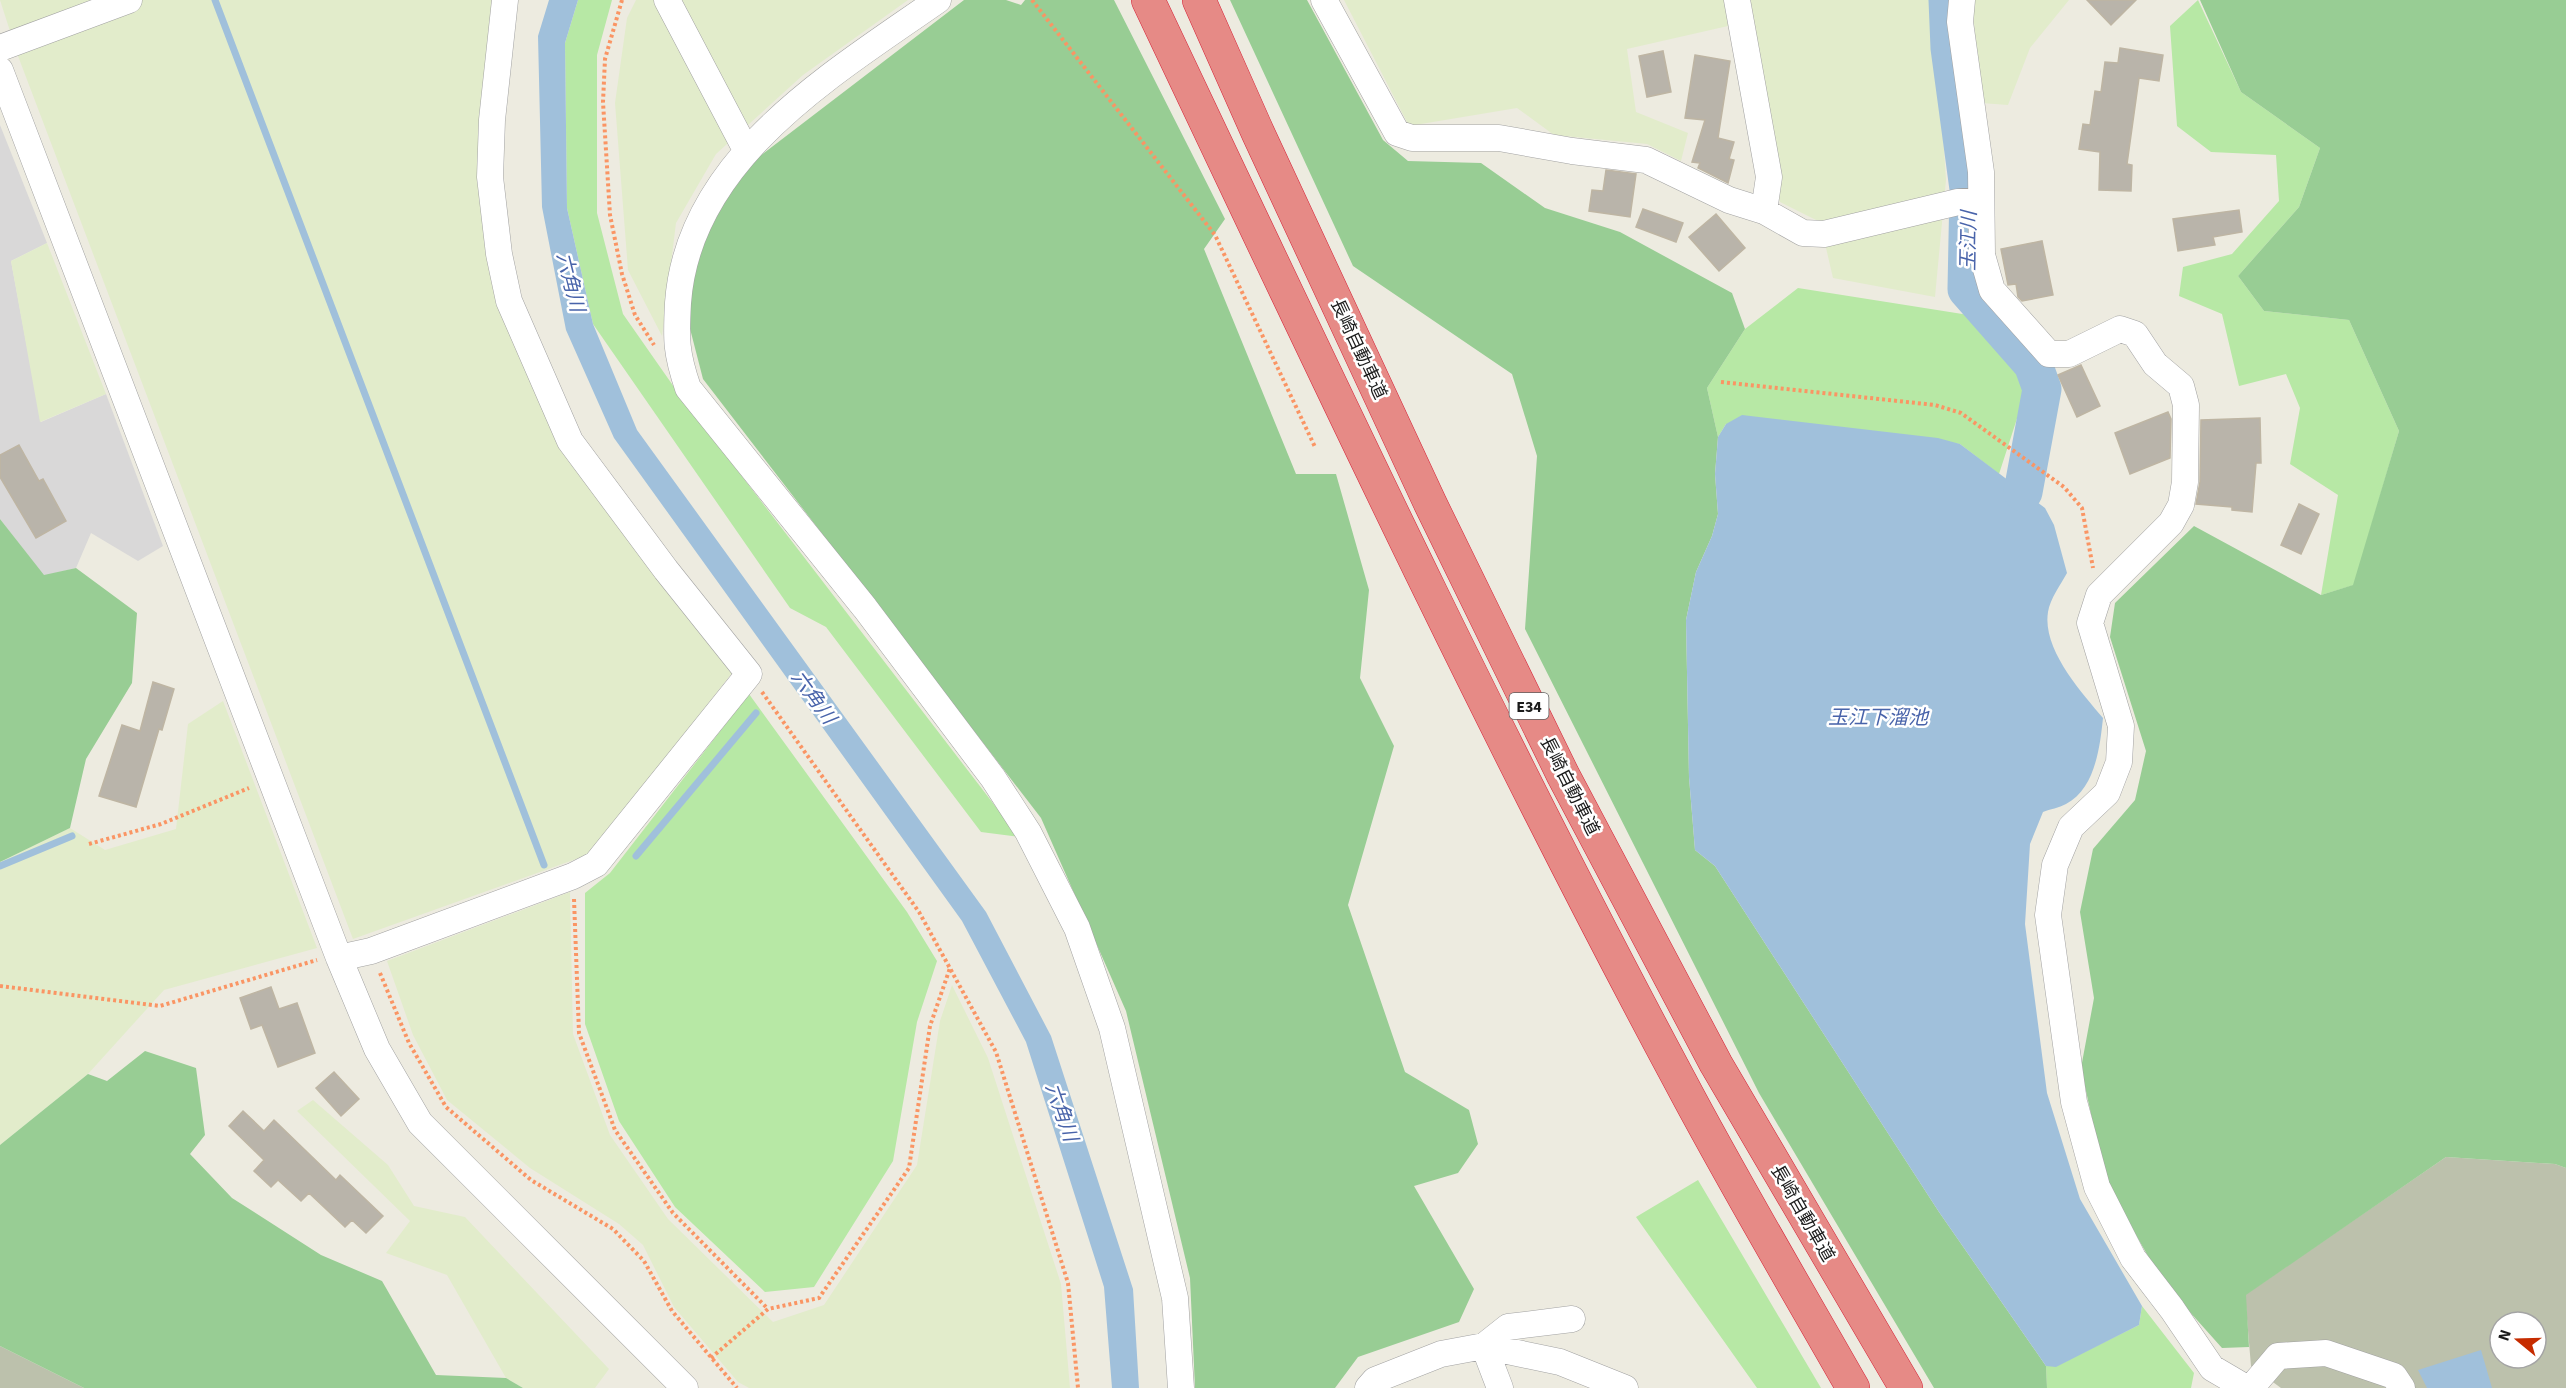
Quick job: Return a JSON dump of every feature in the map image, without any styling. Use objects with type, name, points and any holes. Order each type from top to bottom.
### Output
[{"type":"highway","name":"長崎自動車道","points":[[1148,0],[1395,520],[1530,791],[1680,1082],[1853,1388]]},
{"type":"highway","name":"長崎自動車道","points":[[1199,0],[1425,493],[1563,775],[1716,1064],[1906,1388]]},
{"type":"street","points":[[0,48],[129,0]]},
{"type":"street","points":[[339,958],[371,951],[573,876],[596,864],[749,674],[666,570],[570,441],[509,301],[499,254],[490,177],[492,120],[505,0]]},
{"type":"street","points":[[667,0],[746,150]]},
{"type":"street","points":[[938,0],[816,89],[746,150],[721,182],[704,210],[689,244],[680,281],[677,356],[688,388],[865,608],[993,778],[1028,831],[1077,928],[1112,1028],[1175,1298],[1181,1388]]},
{"type":"street","points":[[1324,0],[1397,133],[1412,138],[1499,138],[1572,151],[1646,160],[1729,200],[1764,211],[1803,233],[1824,234],[1970,202]]},
{"type":"street","points":[[1737,0],[1769,177],[1764,211]]},
{"type":"street","points":[[1962,0],[1960,22],[1981,172],[1970,202],[1992,290],[2049,354],[2069,354],[2120,329],[2136,334],[2155,364],[2181,386],[2186,405],[2185,482],[2181,505],[2171,523],[2099,595],[2090,623],[2121,726],[2119,762],[2107,793],[2071,827],[2055,865],[2048,915],[2074,1102],[2097,1187],[2133,1258],[2172,1309],[2212,1368],[2246,1388]]},
{"type":"street","points":[[0,70],[270,779],[339,958],[377,1049],[420,1123],[685,1388]]},
{"type":"street","points":[[1484,1346],[1508,1327],[1572,1319]]},
{"type":"street","points":[[1484,1346],[1500,1388]]},
{"type":"street","points":[[1368,1388],[1375,1380],[1441,1354],[1484,1346],[1560,1362],[1624,1388]]},
{"type":"street","points":[[2251,1388],[2278,1356],[2326,1353],[2394,1376],[2402,1388]]},
{"type":"path","points":[[622,0],[605,59],[603,102],[610,215],[622,273],[635,315],[657,350]]},
{"type":"path","points":[[1032,0],[1215,235],[1315,447]]},
{"type":"path","points":[[1721,382],[1935,405],[1961,413],[2064,487],[2082,508],[2099,595]]},
{"type":"path","points":[[749,674],[919,912],[996,1052],[1068,1283],[1078,1388]]},
{"type":"path","points":[[89,844],[161,824],[270,779]]},
{"type":"path","points":[[573,876],[579,1033],[615,1130],[673,1214],[768,1309]]},
{"type":"path","points":[[371,951],[409,1043],[446,1107],[531,1180],[613,1229],[644,1260],[672,1311],[736,1388]]},
{"type":"path","points":[[0,986],[160,1006],[317,960],[339,958]]},
{"type":"path","points":[[711,1358],[768,1309],[819,1298],[909,1168],[930,1026],[950,968]]},
{"type":"shaded area","points":[[0,0],[500,0],[497,285],[565,449],[732,673],[590,854],[353,939],[18,56]]},
{"type":"shaded area","points":[[636,0],[908,0],[803,75],[716,154],[676,223],[662,336],[628,270],[615,103],[627,18]]},
{"type":"shaded area","points":[[1344,0],[1725,0],[1728,26],[1627,49],[1636,112],[1688,133],[1681,161],[1647,144],[1554,135],[1517,108],[1409,126]]},
{"type":"shaded area","points":[[1747,0],[1934,0],[1946,180],[1935,297],[1833,278],[1820,222],[1780,202]]},
{"type":"shaded area","points":[[1972,0],[2069,0],[2030,48],[2008,105],[1981,103]]},
{"type":"shaded area","points":[[0,125],[47,243],[11,261],[41,422],[106,394],[163,546],[138,561],[91,533],[76,568],[44,576],[0,519]]},
{"type":"shaded area","points":[[47,243],[106,394],[40,422],[11,261]]},
{"type":"shaded area","points":[[223,701],[317,948],[164,990],[88,1074],[0,1145],[0,862],[70,828],[105,850],[176,829],[188,724]]},
{"type":"shaded area","points":[[570,892],[573,1034],[610,1135],[668,1219],[773,1322],[824,1305],[917,1165],[940,1021],[952,985],[988,1058],[1061,1284],[1070,1388],[749,1388],[738,1382],[674,1307],[643,1245],[619,1224],[530,1168],[447,1100],[413,1035],[387,961]]},
{"type":"shaded area","points":[[313,1100],[388,1165],[414,1206],[465,1217],[609,1369],[595,1388],[523,1388],[506,1378],[447,1275],[386,1253],[410,1221],[297,1111]]},
{"type":"shaded area","points":[[2446,1157],[2555,1164],[2566,1168],[2566,1388],[2281,1388],[2251,1366],[2245,1295]]},
{"type":"shaded area","points":[[0,1346],[84,1388],[0,1388]]},
{"type":"green space","points":[[578,0],[612,0],[597,55],[597,213],[623,314],[681,397],[1019,837],[981,832],[826,627],[790,608],[593,324],[567,208],[565,43]]},
{"type":"green space","points":[[964,0],[1006,0],[1021,5],[1025,0],[1114,0],[1225,219],[1204,249],[1296,474],[1336,474],[1369,590],[1360,678],[1394,746],[1348,905],[1405,1072],[1469,1110],[1478,1144],[1458,1173],[1414,1186],[1474,1289],[1459,1322],[1358,1357],[1335,1388],[1195,1388],[1190,1278],[1126,1011],[1041,818],[703,379],[687,317],[701,243],[739,172]]},
{"type":"green space","points":[[1230,0],[1307,0],[1383,140],[1408,161],[1481,163],[1545,208],[1620,232],[1732,293],[1745,329],[1707,388],[1718,437],[1715,474],[1718,514],[1712,536],[1696,572],[1686,620],[1689,777],[1695,850],[1715,866],[1939,1212],[2046,1366],[2047,1388],[1934,1388],[1759,1093],[1525,629],[1537,456],[1512,374],[1353,266]]},
{"type":"green space","points":[[2198,0],[2241,92],[2320,148],[2299,207],[2238,276],[2264,311],[2349,320],[2399,431],[2354,585],[2321,595],[2338,495],[2290,464],[2300,408],[2286,374],[2239,386],[2222,314],[2179,296],[2183,267],[2232,254],[2279,201],[2276,155],[2211,152],[2177,126],[2170,26]]},
{"type":"green space","points":[[2200,0],[2566,0],[2566,1168],[2555,1164],[2446,1157],[2246,1295],[2249,1347],[2222,1348],[2163,1282],[2106,1183],[2081,1068],[2094,998],[2080,912],[2093,849],[2135,800],[2146,751],[2110,637],[2115,603],[2194,526],[2321,595],[2353,585],[2399,431],[2349,320],[2264,311],[2238,276],[2299,207],[2320,148],[2241,92]]},
{"type":"green space","points":[[1798,288],[1975,316],[2022,370],[2024,397],[1999,474],[1960,444],[1726,424],[1718,437],[1707,388],[1745,329]]},
{"type":"green space","points":[[0,519],[44,575],[76,568],[137,613],[132,683],[86,759],[70,828],[0,862]]},
{"type":"green space","points":[[749,694],[907,912],[937,961],[917,1022],[893,1161],[814,1287],[765,1292],[675,1207],[619,1121],[585,1024],[585,893],[610,873]]},
{"type":"green space","points":[[145,1051],[196,1068],[205,1135],[190,1154],[232,1198],[321,1255],[382,1281],[436,1375],[506,1378],[523,1388],[84,1388],[0,1346],[0,1145],[88,1074],[107,1081]]},
{"type":"green space","points":[[1698,1180],[1821,1388],[1757,1388],[1636,1217]]},
{"type":"green space","points":[[2142,1306],[2194,1373],[2191,1388],[2047,1388],[2046,1366],[2056,1366],[2139,1325]]},
{"type":"water","name":"六角川","points":[[549,0],[578,0],[565,43],[567,208],[593,324],[637,430],[986,912],[1051,1036],[1133,1289],[1139,1388],[1112,1388],[1104,1287],[1026,1042],[962,921],[614,438],[566,330],[542,207],[538,36]]},
{"type":"water","name":"玉江下溜池","points":[[1742,415],[1938,438],[1960,444],[2045,508],[2054,525],[2067,573],[2049,607],[2048,626],[2051,641],[2074,683],[2103,718],[2098,754],[2090,778],[2076,797],[2063,805],[2043,812],[2030,844],[2025,924],[2047,1093],[2080,1199],[2142,1306],[2139,1325],[2056,1367],[2046,1366],[1939,1212],[1715,866],[1695,850],[1689,777],[1686,620],[1696,572],[1712,536],[1718,514],[1715,474],[1718,437],[1726,424]]},
{"type":"water","points":[[2481,1350],[2492,1388],[2427,1388],[2418,1370]]},
{"type":"building","points":[[2087,0],[2136,0],[2111,25]]},
{"type":"building","points":[[2120,48],[2163,55],[2159,81],[2139,78],[2127,164],[2132,165],[2131,191],[2099,190],[2100,152],[2079,149],[2083,124],[2090,125],[2095,91],[2101,92],[2105,62],[2118,63]]},
{"type":"building","points":[[1663,51],[1671,92],[1647,97],[1639,56]]},
{"type":"building","points":[[1695,55],[1730,61],[1718,138],[1734,142],[1729,159],[1734,160],[1728,183],[1698,168],[1700,163],[1692,162],[1705,120],[1685,118]]},
{"type":"building","points":[[1606,170],[1636,174],[1630,217],[1589,211],[1592,190],[1603,191]]},
{"type":"building","points":[[1643,209],[1683,223],[1676,242],[1636,227]]},
{"type":"building","points":[[2239,210],[2242,232],[2213,237],[2215,245],[2178,251],[2173,219]]},
{"type":"building","points":[[1716,214],[1745,248],[1719,271],[1689,237]]},
{"type":"building","points":[[2042,241],[2053,295],[2022,301],[2018,297],[2016,284],[2008,285],[2001,249]]},
{"type":"building","points":[[2081,365],[2100,406],[2077,417],[2058,375]]},
{"type":"building","points":[[2168,412],[2171,419],[2170,458],[2130,474],[2115,433]]},
{"type":"building","points":[[2260,418],[2261,463],[2256,463],[2252,512],[2232,510],[2232,507],[2196,504],[2200,482],[2201,420]]},
{"type":"building","points":[[19,445],[39,481],[43,479],[66,521],[36,538],[0,477],[0,455]]},
{"type":"building","points":[[2299,504],[2319,514],[2301,554],[2281,545]]},
{"type":"building","points":[[153,682],[174,689],[162,730],[159,729],[136,807],[99,796],[122,725],[140,731]]},
{"type":"building","points":[[271,987],[279,1009],[297,1003],[315,1053],[278,1067],[262,1025],[251,1029],[240,998]]},
{"type":"building","points":[[334,1072],[359,1099],[341,1116],[316,1088]]},
{"type":"building","points":[[243,1111],[264,1131],[274,1120],[336,1180],[340,1175],[383,1216],[366,1233],[352,1220],[345,1227],[309,1193],[301,1201],[278,1180],[271,1187],[254,1171],[264,1160],[229,1126]]},
{"type":"waterway","points":[[215,0],[544,865]]},
{"type":"waterway","name":"玉江川","points":[[1948,0],[1950,48],[1969,189],[1967,289],[2033,364],[2042,389],[2023,492]]},
{"type":"waterway","points":[[636,856],[756,713]]},
{"type":"waterway","points":[[0,866],[72,836]]}]
